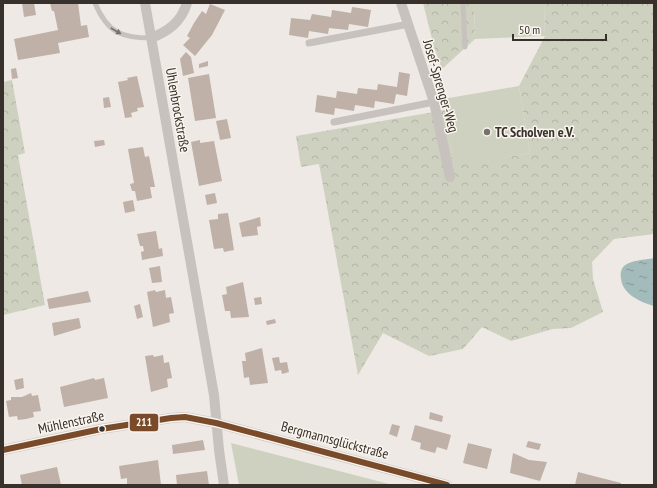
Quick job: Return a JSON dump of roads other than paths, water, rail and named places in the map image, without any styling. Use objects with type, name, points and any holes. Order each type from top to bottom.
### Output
[{"type":"street","name":"Uhlenbrockstraße","points":[[145,3],[214,395],[224,485]]},
{"type":"street","points":[[151,38],[165,32],[176,23],[184,11],[187,3]]},
{"type":"street","name":"Josef-Sprenger-Weg","points":[[401,3],[434,102],[450,177]]},
{"type":"street","points":[[309,42],[409,24]]},
{"type":"street","points":[[334,122],[434,102]]},
{"type":"street","name":"Mühlenstraße","points":[[3,450],[101,429],[171,418],[185,417],[216,423]]},
{"type":"street","name":"Bergmannsglückstraße","points":[[216,423],[447,485]]},
{"type":"lane","points":[[95,3],[101,17],[114,31],[132,38],[151,38]]},
{"type":"lane","points":[[463,3],[465,47]]},
{"type":"water","points":[[654,258],[654,306],[638,300],[628,293],[622,284],[621,272],[624,266],[634,261]]},
{"type":"place","name":"TC Scholven e.V.","points":[[487,132]]}]
